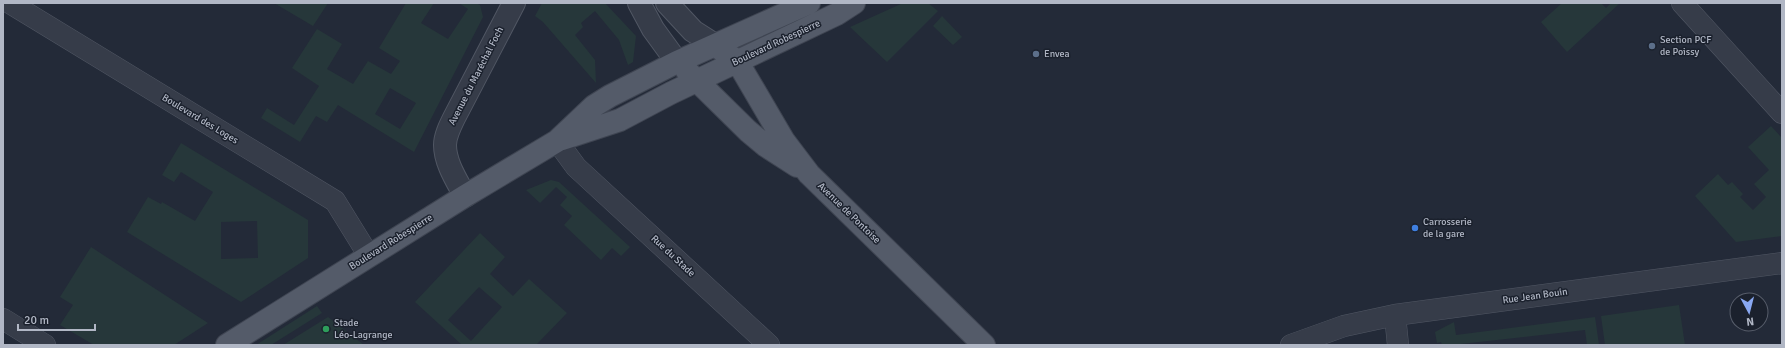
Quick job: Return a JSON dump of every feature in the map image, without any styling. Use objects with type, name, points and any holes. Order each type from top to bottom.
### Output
[{"type":"main road","name":"Boulevard Robespierre","points":[[557,141],[594,106],[633,84],[809,3]]},
{"type":"main road","name":"Boulevard Robespierre","points":[[227,345],[465,196],[557,141],[620,120],[696,81],[837,14],[854,3]]},
{"type":"main road","points":[[715,45],[737,61]]},
{"type":"main road","name":"Avenue de Pontoise","points":[[737,61],[780,135],[809,174],[984,345]]},
{"type":"main road","points":[[678,62],[748,132],[766,146],[809,174]]},
{"type":"street","name":"Boulevard des Loges","points":[[10,3],[335,201],[369,256]]},
{"type":"street","name":"Avenue du Maréchal Foch","points":[[465,196],[450,166],[445,146],[448,132],[514,3]]},
{"type":"street","points":[[638,3],[653,28],[678,62]]},
{"type":"street","points":[[667,3],[692,31],[715,45]]},
{"type":"street","points":[[1682,3],[1782,113]]},
{"type":"street","name":"Rue du Stade","points":[[557,141],[576,167],[769,345]]},
{"type":"street","name":"Rue Jean Bouin","points":[[1291,345],[1344,326],[1395,316],[1782,263]]},
{"type":"street","points":[[1395,316],[1398,345]]},
{"type":"street","points":[[3,319],[45,345]]},
{"type":"shaded area","points":[[274,3],[328,3],[313,26]]},
{"type":"shaded area","points":[[406,3],[434,3],[421,23],[448,39],[468,9],[459,3],[476,3],[480,5],[483,17],[414,152],[338,105],[327,122],[316,116],[300,142],[261,118],[267,108],[294,125],[319,86],[292,68],[317,29],[342,44],[327,69],[353,84],[368,61],[391,74],[400,61],[379,48]],"holes":[[[390,88],[416,103],[400,129],[375,114]]]},
{"type":"shaded area","points":[[542,3],[605,3],[636,36],[633,62],[628,65],[619,40],[595,11],[581,23],[583,27],[575,35],[595,60],[596,83],[543,22],[535,16]]},
{"type":"shaded area","points":[[903,3],[928,3],[938,11],[887,62],[850,27]]},
{"type":"shaded area","points":[[1562,3],[1601,3],[1606,8],[1611,3],[1620,3],[1567,52],[1541,22]]},
{"type":"shaded area","points":[[942,16],[962,37],[953,45],[933,26]]},
{"type":"shaded area","points":[[1771,126],[1782,138],[1782,236],[1736,242],[1695,196],[1718,174],[1728,185],[1732,182],[1743,194],[1740,197],[1753,210],[1766,197],[1754,184],[1769,170],[1748,147]]},
{"type":"shaded area","points":[[181,143],[308,220],[308,258],[241,302],[127,232],[148,197],[161,204],[162,202],[195,221],[213,192],[181,172],[174,182],[162,175]],"holes":[[[257,221],[258,258],[221,259],[221,222]]]},
{"type":"shaded area","points":[[551,180],[559,182],[630,247],[621,256],[612,248],[601,260],[564,225],[572,216],[560,205],[567,197],[556,187],[540,203],[526,190]]},
{"type":"shaded area","points":[[480,233],[505,257],[490,274],[513,296],[529,279],[567,313],[536,345],[462,345],[415,302]],"holes":[[[479,287],[502,307],[471,341],[448,320]]]},
{"type":"shaded area","points":[[91,247],[208,323],[174,345],[94,345],[60,325],[73,305],[60,297]]},
{"type":"shaded area","points":[[1679,305],[1685,345],[1605,345],[1601,316]]},
{"type":"shaded area","points":[[317,306],[322,313],[271,345],[256,345]]},
{"type":"shaded area","name":"Stade Léo-Lagrange","points":[[328,317],[364,345],[283,345]]},
{"type":"shaded area","points":[[1595,317],[1599,345],[1587,345],[1585,330],[1452,345],[1442,345],[1441,342],[1437,343],[1435,332],[1454,322],[1456,335]]},
{"type":"place","name":"Section PCF de Poissy","points":[[1652,46]]},
{"type":"place","name":"Envea","points":[[1036,54]]},
{"type":"place","name":"Carrosserie de la gare","points":[[1415,228]]},
{"type":"place","name":"Stade Léo-Lagrange","points":[[326,329]]}]
